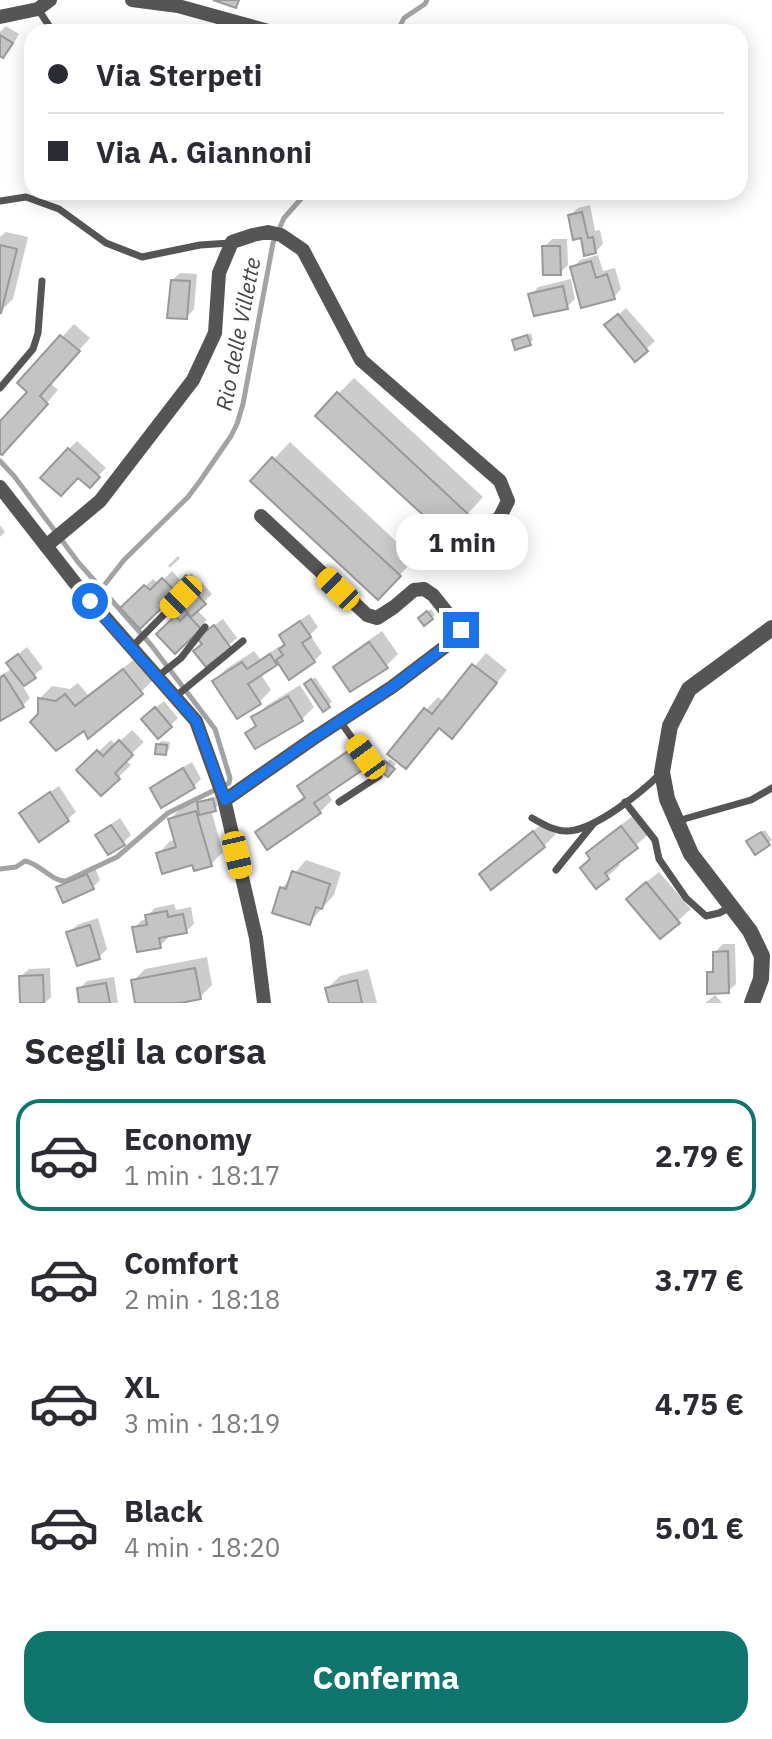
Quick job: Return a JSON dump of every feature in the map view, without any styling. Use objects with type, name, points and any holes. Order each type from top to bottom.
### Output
[{"type":"street","points":[[0,17],[38,9],[50,0]]},
{"type":"street","points":[[132,0],[178,6],[243,24]]},
{"type":"street","points":[[49,544],[100,501],[193,380],[215,333],[219,273],[232,242],[253,235],[274,233],[303,250],[361,360],[500,481],[508,501],[500,517],[486,528],[470,526]]},
{"type":"street","points":[[0,487],[196,721],[224,799],[256,938],[264,1003]]},
{"type":"street","points":[[224,799],[392,687],[454,640],[461,630],[433,595],[424,589],[414,590],[377,618],[367,615],[261,516]]},
{"type":"street","points":[[752,1003],[761,979],[762,956],[750,931],[691,854],[675,822],[662,772],[670,726],[689,689],[772,628]]},
{"type":"lane","points":[[38,9],[48,24]]},
{"type":"lane","points":[[0,201],[24,197]]},
{"type":"lane","points":[[34,200],[59,209],[106,243],[142,257],[232,242]]},
{"type":"lane","points":[[0,388],[33,349],[38,333],[42,281]]},
{"type":"lane","points":[[134,645],[181,597]]},
{"type":"lane","points":[[160,676],[181,658],[205,627]]},
{"type":"lane","points":[[176,696],[243,641]]},
{"type":"lane","points":[[339,802],[379,776],[340,721]]},
{"type":"lane","points":[[556,870],[594,823],[646,788],[662,772]]},
{"type":"lane","points":[[675,822],[751,800],[772,788]]},
{"type":"lane","points":[[625,802],[655,840],[659,859],[686,898],[706,916],[731,907]]},
{"type":"lane","points":[[532,818],[548,827],[568,831],[594,823]]},
{"type":"building","points":[[213,0],[239,0],[236,8]]},
{"type":"building","points":[[0,35],[13,43],[3,58],[0,56]]},
{"type":"building","points":[[582,212],[588,238],[593,237],[596,253],[584,256],[581,238],[573,240],[568,215]]},
{"type":"building","points":[[0,245],[17,249],[1,313],[0,313]]},
{"type":"building","points":[[542,246],[560,246],[561,275],[543,275]]},
{"type":"building","points":[[591,261],[596,278],[607,274],[615,299],[581,308],[570,267]]},
{"type":"building","points":[[171,280],[190,281],[187,319],[167,318]]},
{"type":"building","points":[[563,286],[568,309],[534,316],[528,294]]},
{"type":"building","points":[[618,314],[648,351],[635,362],[604,325]]},
{"type":"building","points":[[60,335],[80,351],[40,396],[48,404],[2,455],[0,421],[27,392],[17,383]]},
{"type":"building","points":[[527,335],[531,345],[515,350],[512,340]]},
{"type":"building","points":[[337,392],[468,514],[447,537],[315,416]]},
{"type":"building","points":[[68,448],[100,477],[90,488],[78,478],[61,496],[40,478]]},
{"type":"building","points":[[272,457],[401,576],[378,600],[250,481]]},
{"type":"building","points":[[186,575],[195,584],[187,593],[178,584]]},
{"type":"building","points":[[162,578],[177,593],[140,629],[120,608],[144,585],[150,590]]},
{"type":"building","points":[[193,590],[206,604],[191,617],[179,603]]},
{"type":"building","points":[[427,611],[433,619],[424,626],[418,618]]},
{"type":"building","points":[[187,614],[201,629],[175,654],[156,634],[175,616],[180,621]]},
{"type":"building","points":[[300,621],[311,637],[302,643],[315,662],[289,680],[276,660],[283,655],[279,649],[285,645],[279,635]]},
{"type":"building","points":[[214,625],[231,648],[206,667],[193,651],[202,644],[197,638]]},
{"type":"building","points":[[369,642],[388,668],[350,692],[333,667]]},
{"type":"building","points":[[18,654],[36,678],[24,686],[6,663]]},
{"type":"building","points":[[270,654],[277,665],[248,684],[261,704],[237,719],[212,681],[242,662],[247,669]]},
{"type":"building","points":[[472,664],[497,683],[452,739],[439,728],[406,769],[387,754],[424,708],[432,714]]},
{"type":"building","points":[[123,669],[143,694],[88,739],[84,731],[56,751],[30,722],[38,714],[38,698],[56,701],[65,694],[75,706]]},
{"type":"building","points":[[4,675],[24,707],[0,721],[0,678]]},
{"type":"building","points":[[311,679],[330,707],[323,712],[304,684]]},
{"type":"building","points":[[288,696],[303,721],[255,749],[245,733],[256,726],[251,717]]},
{"type":"building","points":[[155,707],[172,727],[158,739],[141,719]]},
{"type":"building","points":[[119,740],[133,755],[115,773],[120,779],[101,796],[76,770],[97,750],[103,756]]},
{"type":"building","points":[[156,744],[167,745],[166,755],[155,754]]},
{"type":"building","points":[[350,750],[364,769],[314,803],[321,813],[267,850],[255,832],[305,798],[297,786]]},
{"type":"building","points":[[385,761],[395,769],[388,777],[378,770]]},
{"type":"building","points":[[183,768],[195,788],[161,808],[150,788]]},
{"type":"building","points":[[50,792],[69,821],[39,842],[19,813]]},
{"type":"building","points":[[213,799],[216,811],[199,815],[197,802]]},
{"type":"building","points":[[196,811],[212,866],[194,871],[192,865],[162,874],[156,853],[176,847],[168,819]]},
{"type":"building","points":[[111,825],[125,845],[108,855],[95,835]]},
{"type":"building","points":[[621,826],[638,848],[605,873],[609,879],[596,889],[580,868],[590,859],[586,853]]},
{"type":"building","points":[[533,831],[545,847],[491,890],[479,874]]},
{"type":"building","points":[[761,832],[770,845],[755,855],[746,841]]},
{"type":"building","points":[[292,871],[330,884],[322,909],[316,907],[310,925],[272,913],[280,887],[286,889]]},
{"type":"building","points":[[87,874],[94,889],[63,903],[56,887]]},
{"type":"building","points":[[646,882],[680,923],[660,939],[626,899]]},
{"type":"building","points":[[167,911],[168,917],[183,914],[187,933],[159,938],[161,948],[137,952],[132,927],[147,925],[145,915]]},
{"type":"building","points":[[90,925],[100,959],[77,966],[66,932]]},
{"type":"building","points":[[728,951],[729,993],[707,994],[707,972],[713,972],[713,952]]},
{"type":"building","points":[[195,968],[201,999],[181,1003],[135,1003],[131,980]]},
{"type":"building","points":[[43,975],[44,1003],[20,1003],[19,976]]},
{"type":"building","points":[[357,980],[362,1003],[329,1003],[325,988]]},
{"type":"building","points":[[106,983],[110,1003],[79,1003],[77,988]]},
{"type":"waterway","name":"Rio delle Villette","points":[[401,24],[427,0]]},
{"type":"waterway","name":"Rio delle Villette","points":[[102,588],[124,560],[188,497],[231,436],[243,404],[273,243],[284,218],[300,200]]},
{"type":"waterway","points":[[0,461],[78,562],[151,645],[215,729],[230,778],[229,783],[168,813],[117,857],[66,881],[25,861],[16,867],[0,869]]},
{"type":"route","points":[[90,601],[196,721],[225,800],[392,687],[454,640],[461,630]]}]
